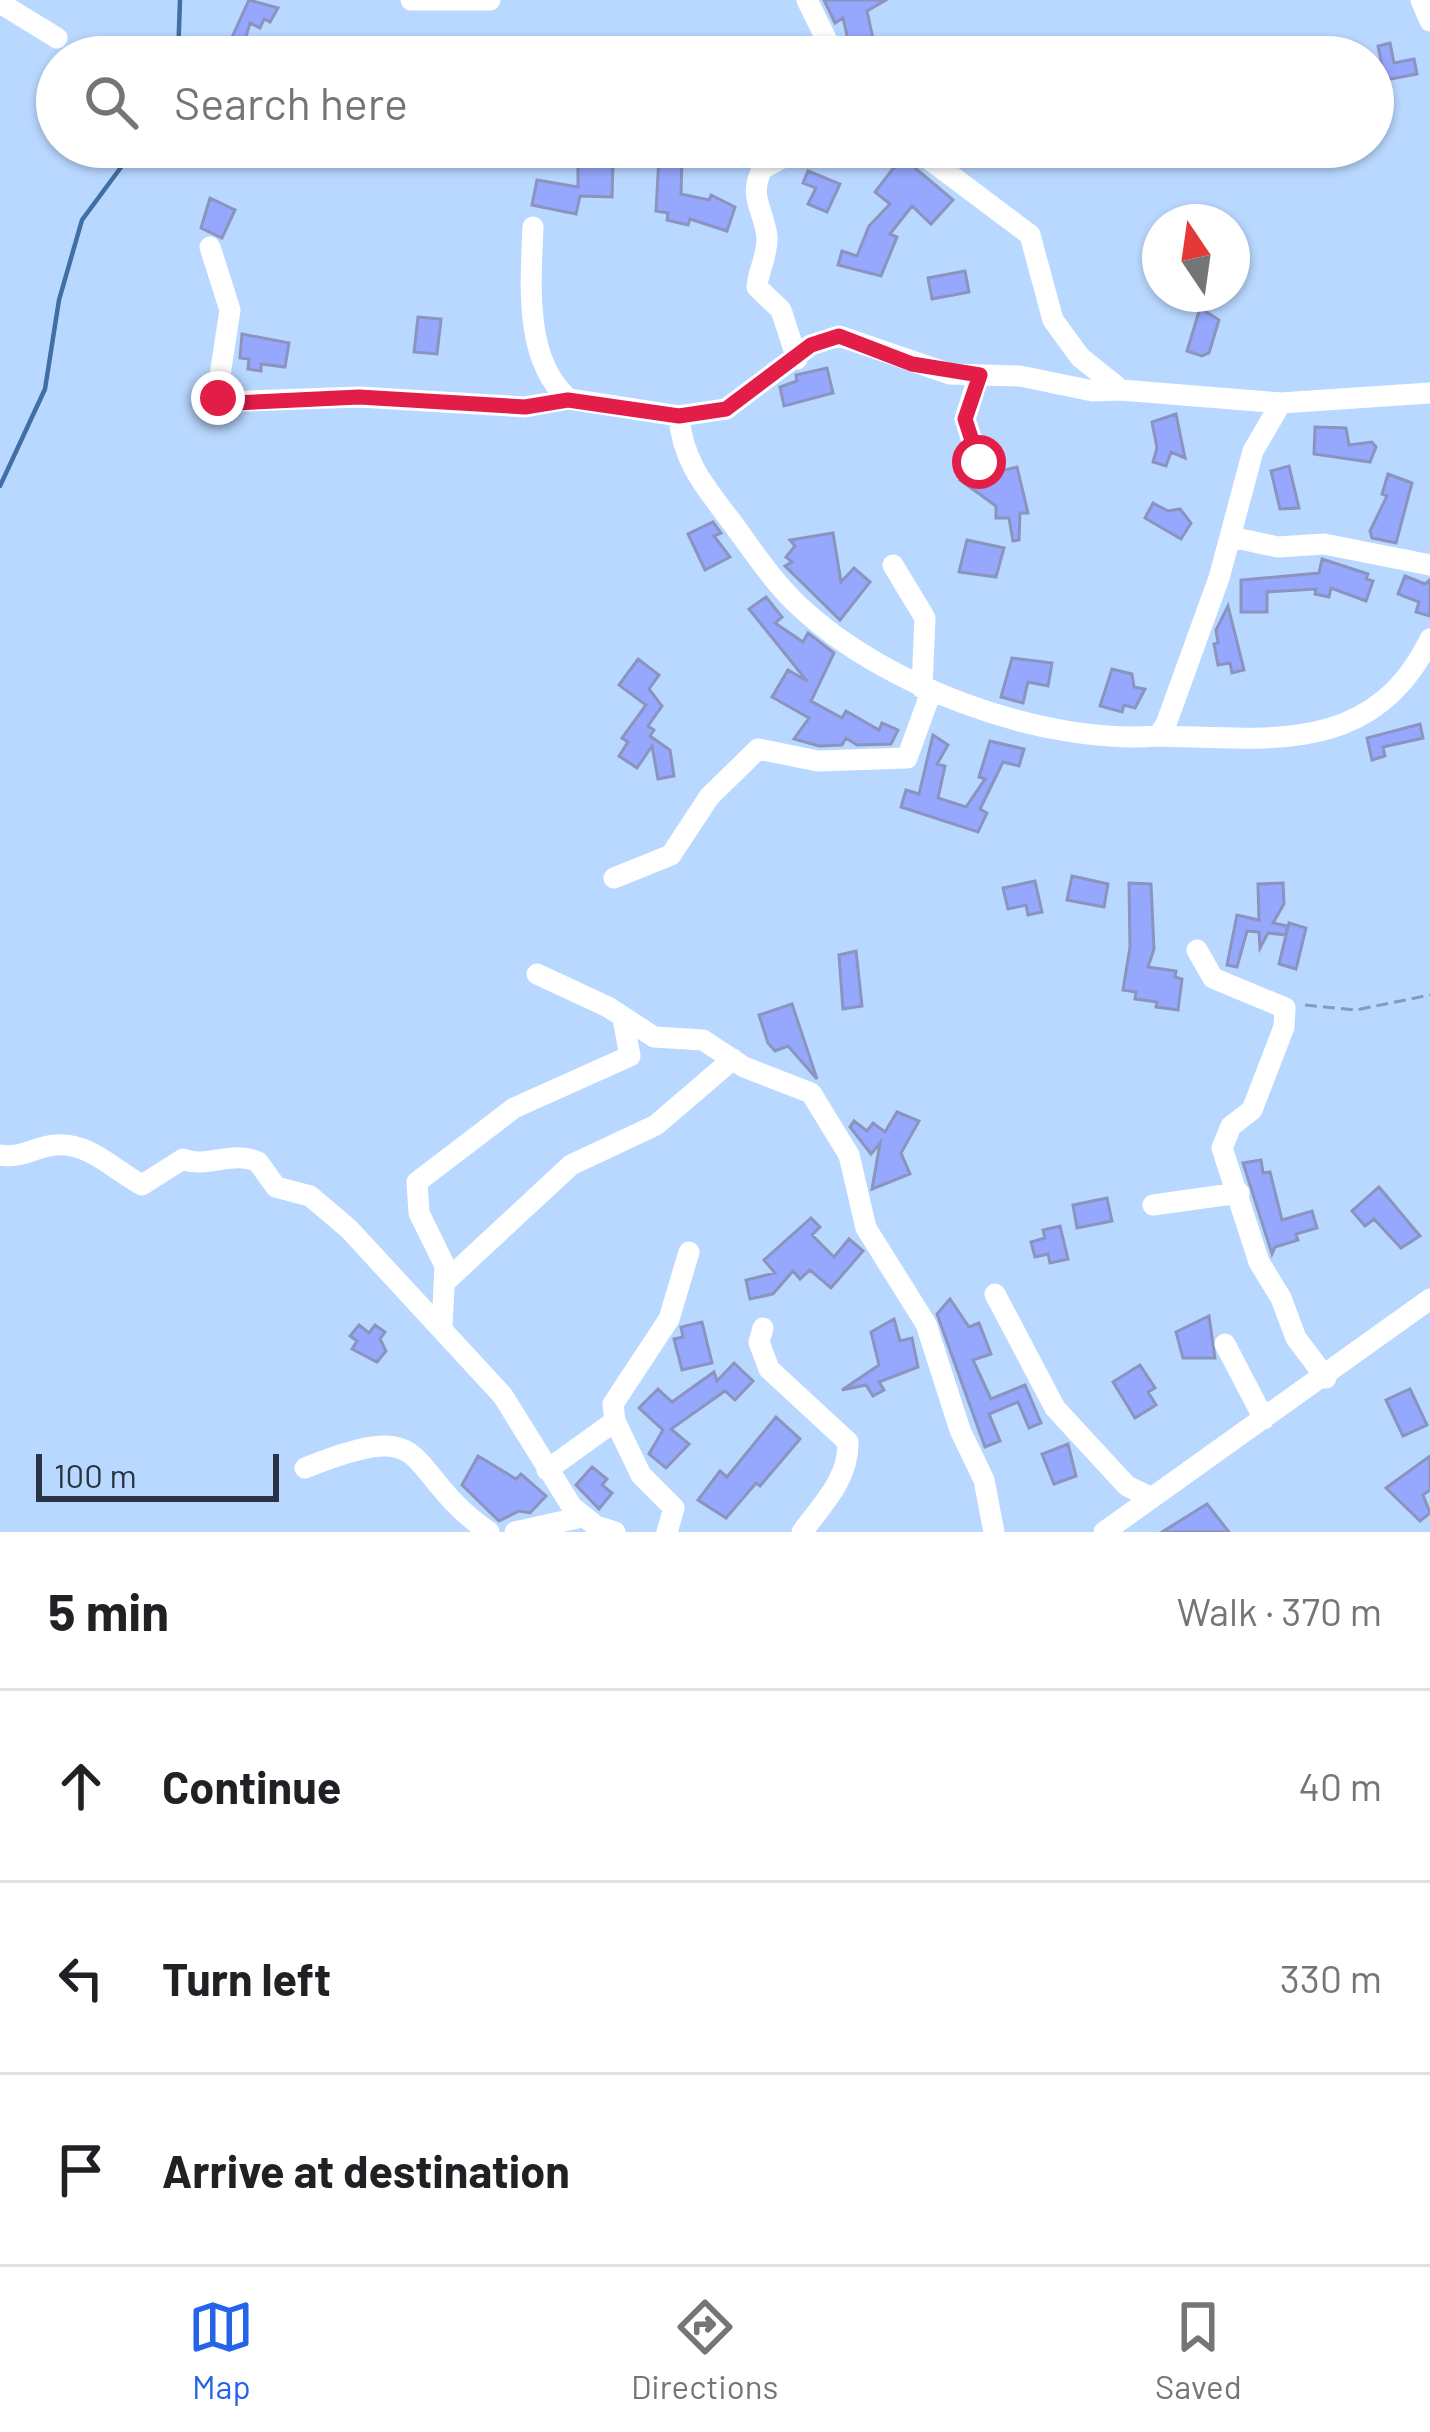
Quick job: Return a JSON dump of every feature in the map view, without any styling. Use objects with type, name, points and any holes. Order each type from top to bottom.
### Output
[{"type":"street","points":[[411,0],[490,0]]},
{"type":"street","points":[[807,0],[825,36]]},
{"type":"street","points":[[1421,0],[1430,21]]},
{"type":"street","points":[[0,3],[54,36]]},
{"type":"street","points":[[764,168],[754,190],[754,204],[767,233],[757,287],[781,310],[797,359]]},
{"type":"street","points":[[941,168],[1030,235],[1053,320],[1080,357],[1120,389]]},
{"type":"street","points":[[533,226],[530,299],[537,334],[550,377],[568,400]]},
{"type":"street","points":[[210,247],[230,310],[218,388],[223,402],[359,397],[525,407],[568,400],[679,416],[726,409],[811,345],[839,336],[912,364],[1020,376],[1093,391],[1120,389],[1281,403],[1430,393]]},
{"type":"street","points":[[979,462],[965,419],[980,375]]},
{"type":"street","points":[[1158,736],[1177,697],[1231,537],[1253,451],[1281,403]]},
{"type":"street","points":[[679,416],[681,440],[694,472],[768,573],[832,632],[926,690],[1062,727],[1238,742],[1322,734],[1369,711],[1422,656],[1430,639]]},
{"type":"street","points":[[1231,537],[1278,547],[1324,544],[1430,565]]},
{"type":"street","points":[[614,878],[670,855],[709,797],[758,749],[818,761],[907,758],[926,690],[925,618],[893,565]]},
{"type":"street","points":[[1197,950],[1213,978],[1285,1008],[1284,1027],[1252,1110],[1224,1135],[1226,1165],[1259,1262],[1281,1298],[1296,1338],[1326,1378]]},
{"type":"street","points":[[537,974],[654,1036],[716,1044],[733,1059],[798,1084],[838,1131],[856,1172],[866,1228],[926,1324],[960,1430],[985,1480],[994,1532]]},
{"type":"street","points":[[442,1327],[445,1266],[415,1195],[423,1172],[514,1108],[629,1057],[622,1018]]},
{"type":"street","points":[[445,1282],[571,1165],[656,1125],[733,1059]]},
{"type":"street","points":[[0,1155],[28,1155],[59,1144],[102,1159],[142,1185],[183,1160],[196,1165],[250,1157],[276,1187],[319,1201],[442,1327],[503,1396],[547,1470],[582,1517],[615,1532]]},
{"type":"street","points":[[1154,1204],[1239,1193]]},
{"type":"street","points":[[667,1532],[674,1508],[641,1475],[614,1421],[614,1404],[669,1319],[689,1252]]},
{"type":"street","points":[[995,1294],[1055,1408],[1126,1486],[1148,1496]]},
{"type":"street","points":[[1104,1532],[1148,1496],[1326,1378],[1430,1299]]},
{"type":"street","points":[[763,1328],[758,1342],[769,1369],[848,1442],[849,1460],[840,1480],[802,1532]]},
{"type":"street","points":[[1225,1344],[1264,1419]]},
{"type":"street","points":[[547,1470],[614,1421]]},
{"type":"street","points":[[304,1468],[359,1447],[394,1444],[413,1455],[489,1532]]},
{"type":"street","points":[[515,1532],[582,1517]]},
{"type":"path","points":[[1285,1008],[1356,1010],[1430,995]]},
{"type":"building","points":[[249,0],[278,8],[270,22],[264,19],[260,28],[250,23],[246,36],[233,36]]},
{"type":"building","points":[[824,0],[886,0],[867,11],[872,36],[847,36],[843,18],[835,23]]},
{"type":"building","points":[[1414,59],[1417,74],[1394,78],[1394,63]]},
{"type":"building","points":[[578,168],[613,168],[612,197],[580,196],[576,214],[532,205],[537,180],[578,187]]},
{"type":"building","points":[[658,168],[682,168],[681,194],[709,200],[711,195],[735,207],[727,231],[690,219],[688,225],[667,220],[668,213],[656,211]]},
{"type":"building","points":[[894,168],[915,168],[953,200],[931,224],[912,206],[890,234],[897,237],[881,276],[838,265],[842,251],[857,256],[869,226],[890,204],[875,192]]},
{"type":"building","points":[[808,171],[840,184],[827,212],[808,204],[816,188],[803,183]]},
{"type":"building","points":[[210,198],[235,210],[222,238],[201,228]]},
{"type":"building","points":[[965,271],[969,292],[932,299],[928,278]]},
{"type":"building","points":[[1199,312],[1219,320],[1209,353],[1202,356],[1187,351]]},
{"type":"building","points":[[418,317],[441,319],[437,354],[414,352]]},
{"type":"building","points":[[242,334],[289,343],[285,367],[261,364],[261,371],[248,369],[249,359],[240,358]]},
{"type":"building","points":[[827,368],[833,393],[784,406],[780,387],[797,381],[796,375]]},
{"type":"building","points":[[1176,414],[1185,458],[1171,452],[1166,466],[1153,462],[1157,448],[1152,422]]},
{"type":"building","points":[[1315,427],[1346,428],[1349,445],[1372,442],[1376,447],[1370,462],[1314,454]]},
{"type":"building","points":[[1001,465],[997,472],[1017,467],[1028,513],[1020,513],[1019,540],[1013,541],[1009,518],[996,518],[996,506],[960,480],[966,469],[982,476]]},
{"type":"building","points":[[1289,466],[1299,508],[1280,509],[1271,471]]},
{"type":"building","points":[[1388,474],[1412,483],[1396,543],[1372,538],[1370,531],[1387,496],[1382,494]]},
{"type":"building","points":[[1153,503],[1168,511],[1180,509],[1191,523],[1181,539],[1145,518]]},
{"type":"building","points":[[713,522],[721,533],[714,536],[730,557],[705,570],[688,534]]},
{"type":"building","points":[[833,533],[841,582],[854,568],[870,582],[840,620],[785,566],[792,562],[786,557],[795,546],[790,540]]},
{"type":"building","points":[[967,540],[1004,548],[996,577],[959,572]]},
{"type":"building","points":[[1322,559],[1368,574],[1366,579],[1373,581],[1366,601],[1331,588],[1329,597],[1315,594],[1316,589],[1267,592],[1267,612],[1241,612],[1241,580],[1319,573]]},
{"type":"building","points":[[1405,576],[1425,584],[1430,580],[1430,616],[1416,612],[1419,602],[1398,594]]},
{"type":"building","points":[[766,597],[782,617],[775,623],[803,642],[808,633],[834,653],[811,701],[842,718],[846,711],[879,730],[882,723],[898,730],[891,744],[857,745],[846,738],[842,745],[819,746],[794,739],[809,718],[772,697],[788,670],[807,681],[749,609]]},
{"type":"building","points":[[1228,606],[1244,670],[1232,673],[1230,663],[1218,665],[1214,644]]},
{"type":"building","points":[[1012,658],[1052,663],[1048,686],[1028,682],[1023,703],[1001,697]]},
{"type":"building","points":[[638,659],[659,675],[649,689],[662,706],[648,726],[654,730],[650,736],[670,750],[674,776],[658,779],[652,746],[637,768],[619,756],[628,742],[622,738],[646,705],[619,685]]},
{"type":"building","points":[[1112,669],[1132,674],[1134,687],[1145,689],[1135,708],[1124,705],[1122,712],[1100,706]]},
{"type":"building","points":[[1420,724],[1423,738],[1383,747],[1385,756],[1372,760],[1367,738]]},
{"type":"building","points":[[933,735],[948,745],[937,764],[945,766],[938,798],[966,807],[985,779],[979,777],[990,741],[1024,749],[1019,766],[1003,762],[980,809],[987,813],[978,832],[901,807],[906,790],[919,794]]},
{"type":"building","points":[[1072,876],[1108,884],[1104,907],[1067,900]]},
{"type":"building","points":[[1035,881],[1042,912],[1028,915],[1026,905],[1008,909],[1003,888]]},
{"type":"building","points":[[1129,883],[1151,884],[1154,949],[1148,967],[1176,971],[1175,977],[1182,979],[1178,1010],[1156,1007],[1157,1002],[1135,999],[1136,992],[1123,990],[1130,947]]},
{"type":"building","points":[[1283,883],[1284,904],[1273,923],[1287,926],[1286,935],[1268,933],[1260,948],[1259,932],[1247,931],[1237,967],[1227,965],[1237,915],[1259,920],[1258,884]]},
{"type":"building","points":[[1289,923],[1306,928],[1296,969],[1279,964]]},
{"type":"building","points":[[856,951],[862,1006],[843,1009],[839,955]]},
{"type":"building","points":[[792,1004],[817,1079],[788,1046],[775,1051],[768,1043],[759,1015]]},
{"type":"building","points":[[897,1112],[919,1121],[901,1153],[910,1174],[872,1189],[880,1143],[871,1154],[850,1127],[854,1121],[867,1131],[873,1123],[885,1132]]},
{"type":"building","points":[[1261,1160],[1263,1173],[1270,1172],[1282,1220],[1312,1211],[1317,1228],[1296,1234],[1298,1240],[1275,1247],[1272,1254],[1243,1163]]},
{"type":"building","points":[[1379,1187],[1420,1236],[1401,1248],[1374,1219],[1365,1226],[1352,1211]]},
{"type":"building","points":[[1107,1198],[1112,1221],[1077,1228],[1073,1205]]},
{"type":"building","points":[[811,1218],[820,1227],[812,1235],[834,1257],[849,1239],[863,1251],[831,1288],[810,1270],[800,1279],[793,1271],[773,1294],[750,1299],[746,1280],[775,1273],[764,1260]]},
{"type":"building","points":[[1060,1226],[1068,1259],[1050,1263],[1048,1254],[1035,1257],[1031,1242],[1045,1238],[1043,1230]]},
{"type":"building","points":[[950,1299],[969,1327],[979,1323],[991,1354],[973,1360],[991,1399],[1025,1385],[1041,1423],[1029,1428],[1018,1402],[989,1414],[1000,1441],[985,1447],[937,1314]]},
{"type":"building","points":[[1209,1316],[1215,1358],[1183,1358],[1176,1332]]},
{"type":"building","points":[[894,1319],[900,1341],[912,1338],[918,1367],[879,1382],[884,1390],[873,1396],[866,1385],[842,1390],[879,1365],[871,1332]]},
{"type":"building","points":[[702,1322],[712,1363],[682,1370],[674,1339],[683,1337],[681,1327]]},
{"type":"building","points":[[359,1325],[369,1333],[375,1325],[385,1332],[380,1339],[386,1351],[377,1362],[352,1349],[357,1341],[350,1336]]},
{"type":"building","points":[[734,1363],[753,1381],[735,1400],[725,1391],[671,1429],[689,1444],[666,1468],[649,1454],[663,1430],[639,1408],[658,1389],[672,1402],[714,1372],[717,1381]]},
{"type":"building","points":[[1140,1365],[1155,1388],[1148,1392],[1156,1405],[1135,1418],[1113,1382]]},
{"type":"building","points":[[1410,1389],[1427,1425],[1403,1436],[1386,1400]]},
{"type":"building","points":[[776,1417],[800,1439],[760,1486],[756,1483],[726,1518],[698,1500],[720,1471],[727,1477]]},
{"type":"building","points":[[1068,1444],[1076,1476],[1054,1484],[1042,1454]]},
{"type":"building","points":[[478,1456],[516,1479],[521,1474],[546,1496],[530,1513],[519,1511],[499,1521],[462,1485]]},
{"type":"building","points":[[1430,1456],[1430,1490],[1423,1495],[1430,1513],[1420,1521],[1386,1488]]},
{"type":"building","points":[[592,1467],[607,1479],[602,1485],[612,1493],[599,1509],[576,1485]]},
{"type":"building","points":[[1207,1504],[1229,1532],[1162,1532]]},
{"type":"waterway","points":[[179,36],[180,0]]},
{"type":"waterway","points":[[0,486],[45,389],[59,300],[82,220],[120,168]]},
{"type":"route","points":[[218,398],[235,403],[359,397],[525,407],[568,400],[679,416],[726,409],[811,345],[826,336],[839,336],[912,364],[950,374],[980,375],[965,419],[979,462]]}]
